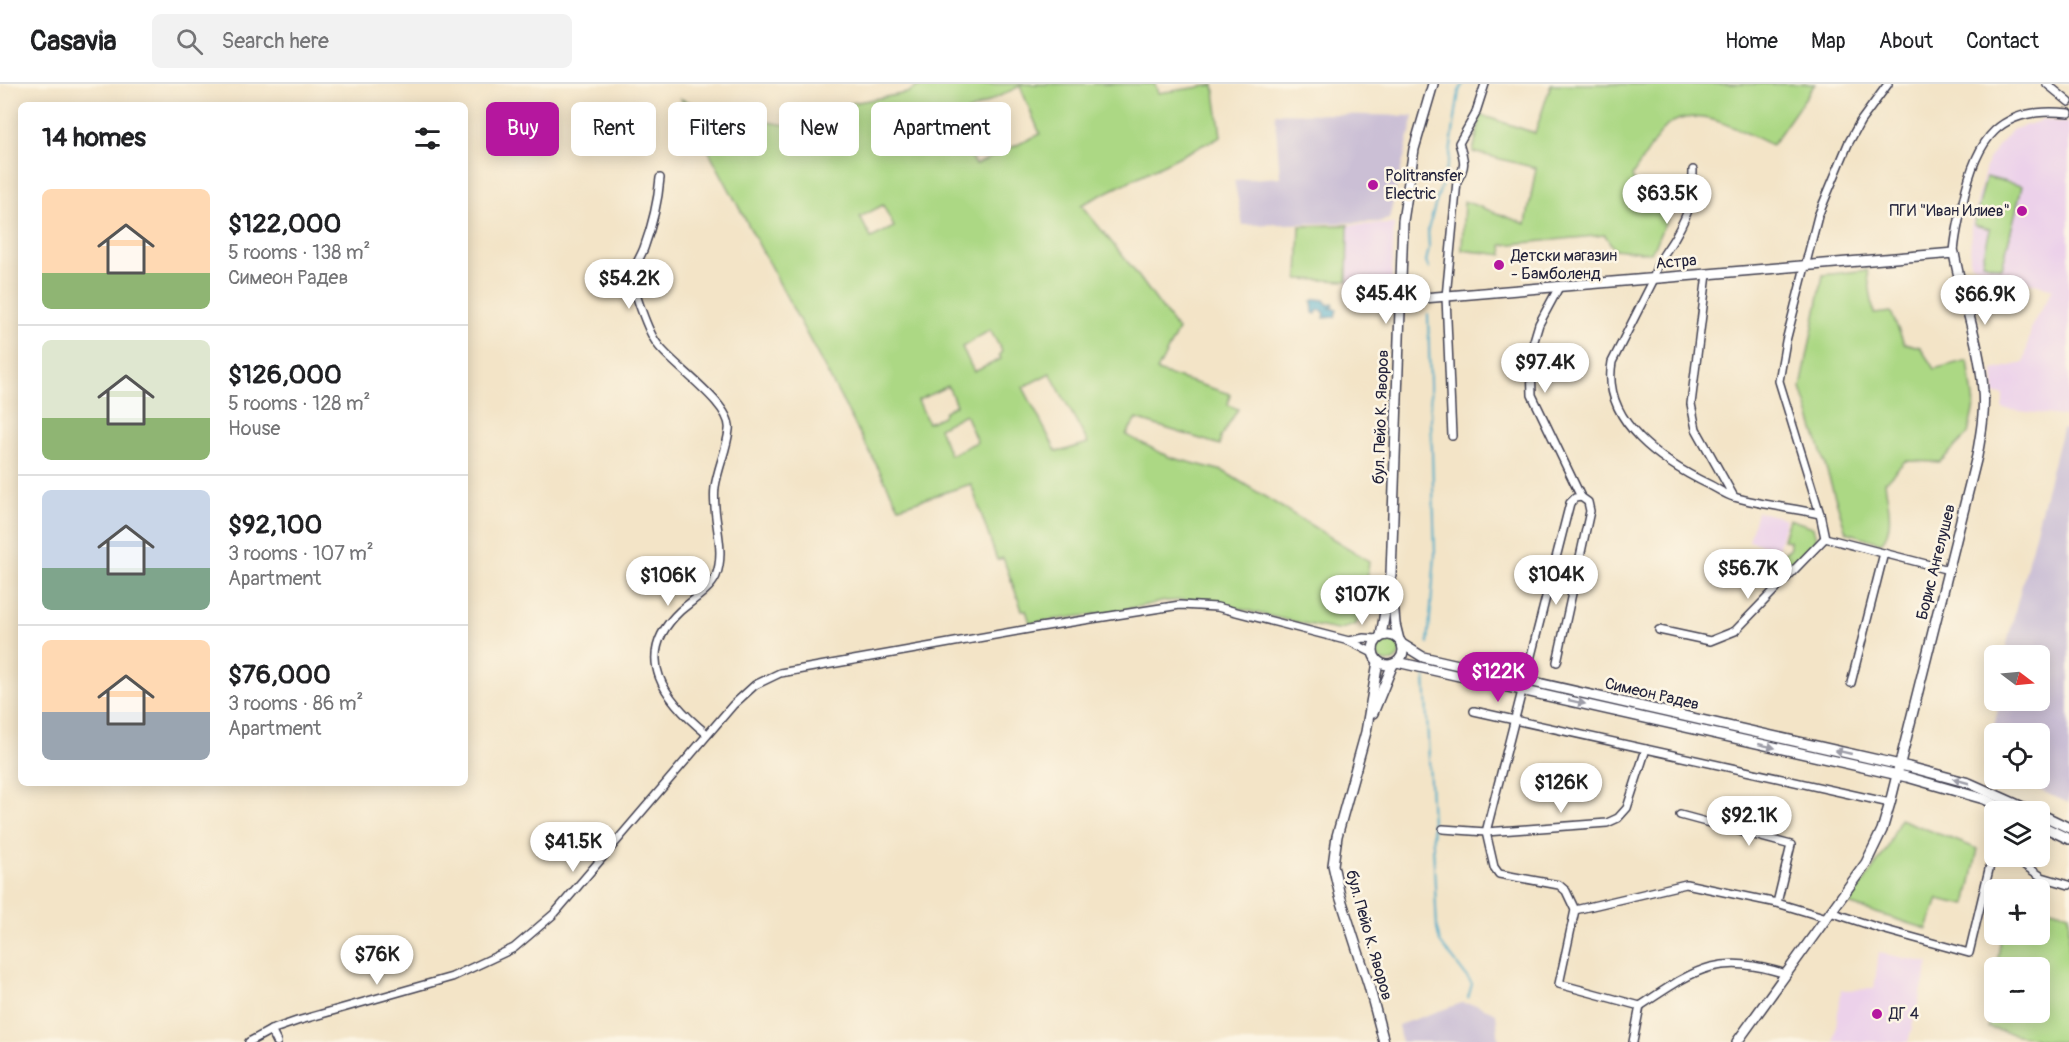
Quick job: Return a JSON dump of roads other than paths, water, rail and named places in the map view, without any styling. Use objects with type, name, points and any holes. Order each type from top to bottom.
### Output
[{"type":"street","name":"бул. Пейо К. Яворов","points":[[1379,638],[1390,575],[1406,196],[1414,149],[1433,84]]},
{"type":"street","points":[[1452,436],[1446,297],[1457,181],[1465,164],[1459,143],[1475,115],[1485,84]]},
{"type":"street","points":[[1825,538],[1820,514],[1779,381],[1786,341],[1818,216],[1848,144],[1860,122],[1888,84]]},
{"type":"street","points":[[2047,84],[2069,102]]},
{"type":"street","name":"Борис Ангелушев","points":[[1737,1042],[1875,848],[1900,765],[1977,456],[1983,402],[1978,350],[1954,253],[1957,229],[1973,163],[1985,141],[2001,125],[2020,115],[2045,112],[2069,113]]},
{"type":"street","points":[[1693,170],[1692,200],[1676,235],[1655,268],[1654,279],[1612,362],[1611,387],[1617,405],[1624,420],[1645,444],[1683,473],[1734,497],[1820,514]]},
{"type":"street","points":[[660,178],[658,202],[633,274],[633,290],[657,345],[723,409],[730,426],[715,488],[721,560],[715,579],[679,612],[661,635],[655,659],[657,676],[669,696],[683,713],[706,734]]},
{"type":"street","name":"Астра","points":[[1400,300],[1954,253]]},
{"type":"street","points":[[1707,274],[1691,404],[1696,429],[1734,497]]},
{"type":"street","points":[[1557,662],[1590,511],[1588,502],[1581,497],[1532,395],[1533,344],[1539,324],[1559,287]]},
{"type":"street","points":[[1581,497],[1575,498],[1570,503],[1486,832],[1494,867],[1499,874],[1559,885],[1566,891],[1575,910],[1559,984],[1640,1006]]},
{"type":"street","points":[[1825,538],[1949,570]]},
{"type":"street","points":[[1659,630],[1710,641],[1735,631],[1825,538]]},
{"type":"street","points":[[1851,683],[1884,553]]},
{"type":"street","name":"бул. Пейо К. Яворов","points":[[1390,575],[1395,624],[1400,642]]},
{"type":"street","points":[[249,1042],[271,1030],[297,1021],[452,977],[514,948],[555,913],[733,705],[755,684],[780,673],[1180,605],[1218,607],[1349,641],[1383,664],[1395,663],[1402,654],[1400,642],[1392,635],[1349,641]]},
{"type":"street","points":[[1375,658],[1374,643],[1379,638]]},
{"type":"street","name":"Симеон Радев","points":[[1400,642],[1423,657],[1523,685],[1962,792],[1984,801]]},
{"type":"street","name":"бул. Пейо К. Яворов","points":[[1366,732],[1375,658]]},
{"type":"street","name":"бул. Пейо К. Яворов","points":[[1384,1042],[1369,986],[1337,887],[1333,865],[1337,836],[1366,732],[1395,663]]},
{"type":"street","name":"Симеон Радев","points":[[1395,663],[1523,685],[1900,765],[1969,783],[2012,801]]},
{"type":"street","points":[[1474,711],[1890,802]]},
{"type":"street","points":[[1443,830],[1486,832],[1607,823],[1618,818],[1627,808],[1646,748]]},
{"type":"street","points":[[1680,815],[1791,845],[1777,903]]},
{"type":"street","points":[[2050,819],[2069,828]]},
{"type":"street","points":[[2050,830],[2069,839]]},
{"type":"street","points":[[1575,910],[1686,884],[1829,915],[1969,952],[1990,867]]},
{"type":"street","points":[[2027,867],[2042,877],[2069,885]]},
{"type":"street","points":[[1633,1042],[1640,1006],[1684,977],[1710,966],[1739,965],[1764,967],[1786,974]]},
{"type":"street","points":[[271,1030],[277,1042]]},
{"type":"water","points":[[1324,300],[1328,305],[1333,303],[1334,306],[1330,308],[1337,309],[1335,317],[1324,318],[1325,314],[1322,310],[1317,311],[1316,314],[1313,313],[1312,301]]},
{"type":"waterway","points":[[1429,269],[1426,262],[1429,248],[1428,229],[1449,160],[1459,91],[1463,84]]},
{"type":"waterway","points":[[1428,314],[1435,555],[1428,643]]},
{"type":"waterway","points":[[1425,676],[1437,929],[1440,942],[1472,984],[1468,998]]},
{"type":"place","name":"Politransfer Electric","points":[[1373,185]]},
{"type":"place","name":"ПГИ \"Иван Илиев\"","points":[[2022,211]]},
{"type":"place","name":"Детски магазин - Бамболенд","points":[[1499,265]]},
{"type":"place","name":"ДГ 4","points":[[1877,1014]]}]
